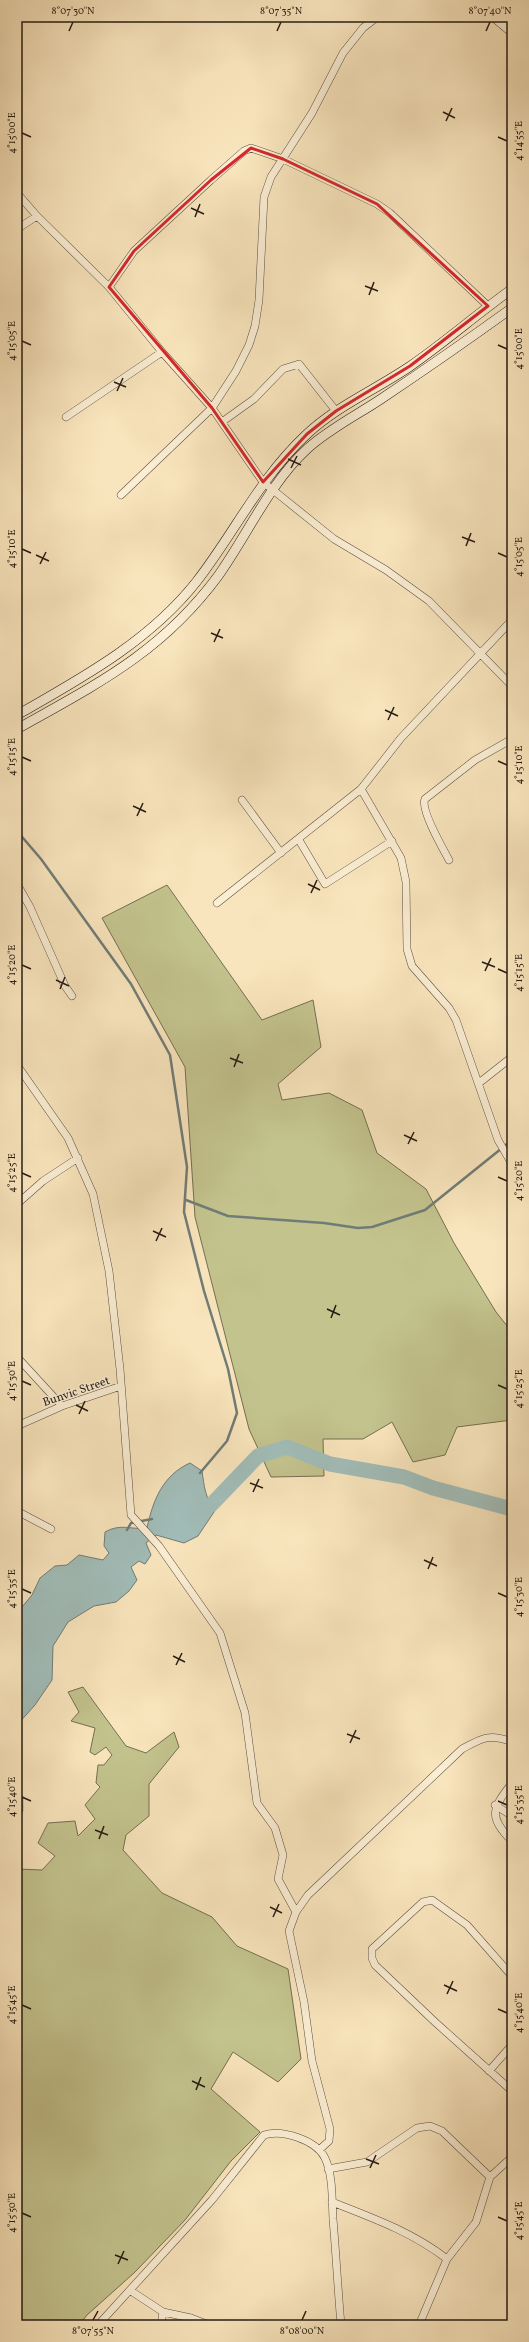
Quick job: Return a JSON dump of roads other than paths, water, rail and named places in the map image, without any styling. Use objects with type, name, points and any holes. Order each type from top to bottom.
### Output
[{"type":"main road","points":[[494,17],[512,32]]},
{"type":"main road","points":[[17,716],[84,677],[142,637],[169,613],[197,582],[263,482],[307,434],[336,411],[410,366],[512,289]]},
{"type":"main road","points":[[17,729],[108,678],[170,632],[217,576],[272,490],[307,449],[329,432],[435,363],[512,308]]},
{"type":"street","points":[[121,495],[212,408],[236,371],[255,326],[264,197],[271,177],[312,113],[343,52],[359,32],[377,17]]},
{"type":"street","points":[[108,287],[134,251],[244,152],[251,148],[283,159],[377,204],[390,213],[488,306]]},
{"type":"street","points":[[17,193],[37,216],[108,287],[162,352],[212,408],[263,482],[334,539],[386,570],[420,594],[481,652],[512,686]]},
{"type":"street","points":[[17,229],[37,216]]},
{"type":"street","points":[[66,417],[162,352]]},
{"type":"street","points":[[222,422],[254,399],[283,369],[299,364],[336,411]]},
{"type":"street","points":[[217,903],[299,840],[361,789],[401,738],[512,620]]},
{"type":"street","points":[[449,860],[431,823],[424,804],[425,799],[475,760],[512,739]]},
{"type":"street","points":[[361,789],[401,858],[406,882],[407,950],[412,966],[435,991],[456,1020],[498,1140],[511,1163]]},
{"type":"street","points":[[242,800],[281,853]]},
{"type":"street","points":[[299,840],[325,884],[392,841]]},
{"type":"street","points":[[17,884],[30,907],[65,986],[72,996]]},
{"type":"street","points":[[479,1083],[512,1057]]},
{"type":"street","points":[[17,1065],[68,1138],[78,1158],[92,1194],[104,1242],[122,1386],[131,1515],[159,1546],[220,1633],[245,1713],[256,1803],[275,1828],[283,1855],[278,1879],[296,1912]]},
{"type":"street","points":[[17,1204],[43,1181],[78,1158]]},
{"type":"street","points":[[17,1357],[62,1406]]},
{"type":"street","name":"Bunvic Street","points":[[17,1426],[62,1406],[122,1386]]},
{"type":"street","points":[[17,1511],[51,1529]]},
{"type":"street","points":[[319,2150],[329,2141],[330,2129],[312,2061],[304,2002],[289,1931],[296,1912],[308,1895],[462,1749],[483,1737],[494,1737],[512,1742]]},
{"type":"street","points":[[512,1784],[495,1805],[496,1818],[504,1833],[512,1841]]},
{"type":"street","points":[[495,1805],[512,1816]]},
{"type":"street","points":[[512,1976],[467,1924],[432,1900],[423,1902],[372,1949],[372,1958],[376,1965],[512,2091]]},
{"type":"street","points":[[489,2070],[512,2045]]},
{"type":"street","points":[[328,2169],[367,2162],[417,2128],[430,2126],[442,2131],[490,2177]]},
{"type":"street","points":[[98,2325],[212,2200],[264,2135],[275,2131],[286,2133],[319,2150],[328,2169],[332,2202],[341,2325]]},
{"type":"street","points":[[419,2325],[447,2259],[476,2222],[490,2177],[512,2157]]},
{"type":"street","points":[[332,2202],[406,2232],[430,2245],[447,2259]]},
{"type":"street","points":[[130,2291],[162,2312],[191,2318],[209,2325]]},
{"type":"street","points":[[161,2325],[162,2312]]},
{"type":"water","points":[[190,1463],[202,1471],[207,1497],[212,1506],[216,1509],[198,1536],[184,1543],[156,1535],[146,1543],[151,1555],[145,1564],[139,1561],[131,1567],[137,1580],[129,1591],[116,1602],[94,1606],[68,1622],[53,1646],[52,1680],[35,1705],[17,1725],[17,1613],[32,1595],[40,1578],[55,1566],[67,1565],[79,1555],[103,1560],[109,1553],[104,1546],[105,1532],[111,1529],[121,1527],[147,1528],[156,1498],[166,1481],[181,1468]]},
{"type":"waterway","points":[[17,831],[41,859],[131,984],[170,1055],[187,1167],[184,1212],[204,1291],[228,1369],[237,1413],[227,1441],[200,1473]]},
{"type":"waterway","points":[[186,1200],[228,1216],[324,1223],[358,1228],[372,1227],[425,1210],[512,1140]]},
{"type":"waterway","points":[[211,1505],[258,1456],[287,1447],[330,1464],[404,1477],[433,1488],[512,1509]]},
{"type":"waterway","points":[[127,1530],[131,1523],[152,1519]]},
{"type":"waterway","points":[[17,1790],[22,1797],[22,1811],[17,1815]]}]
